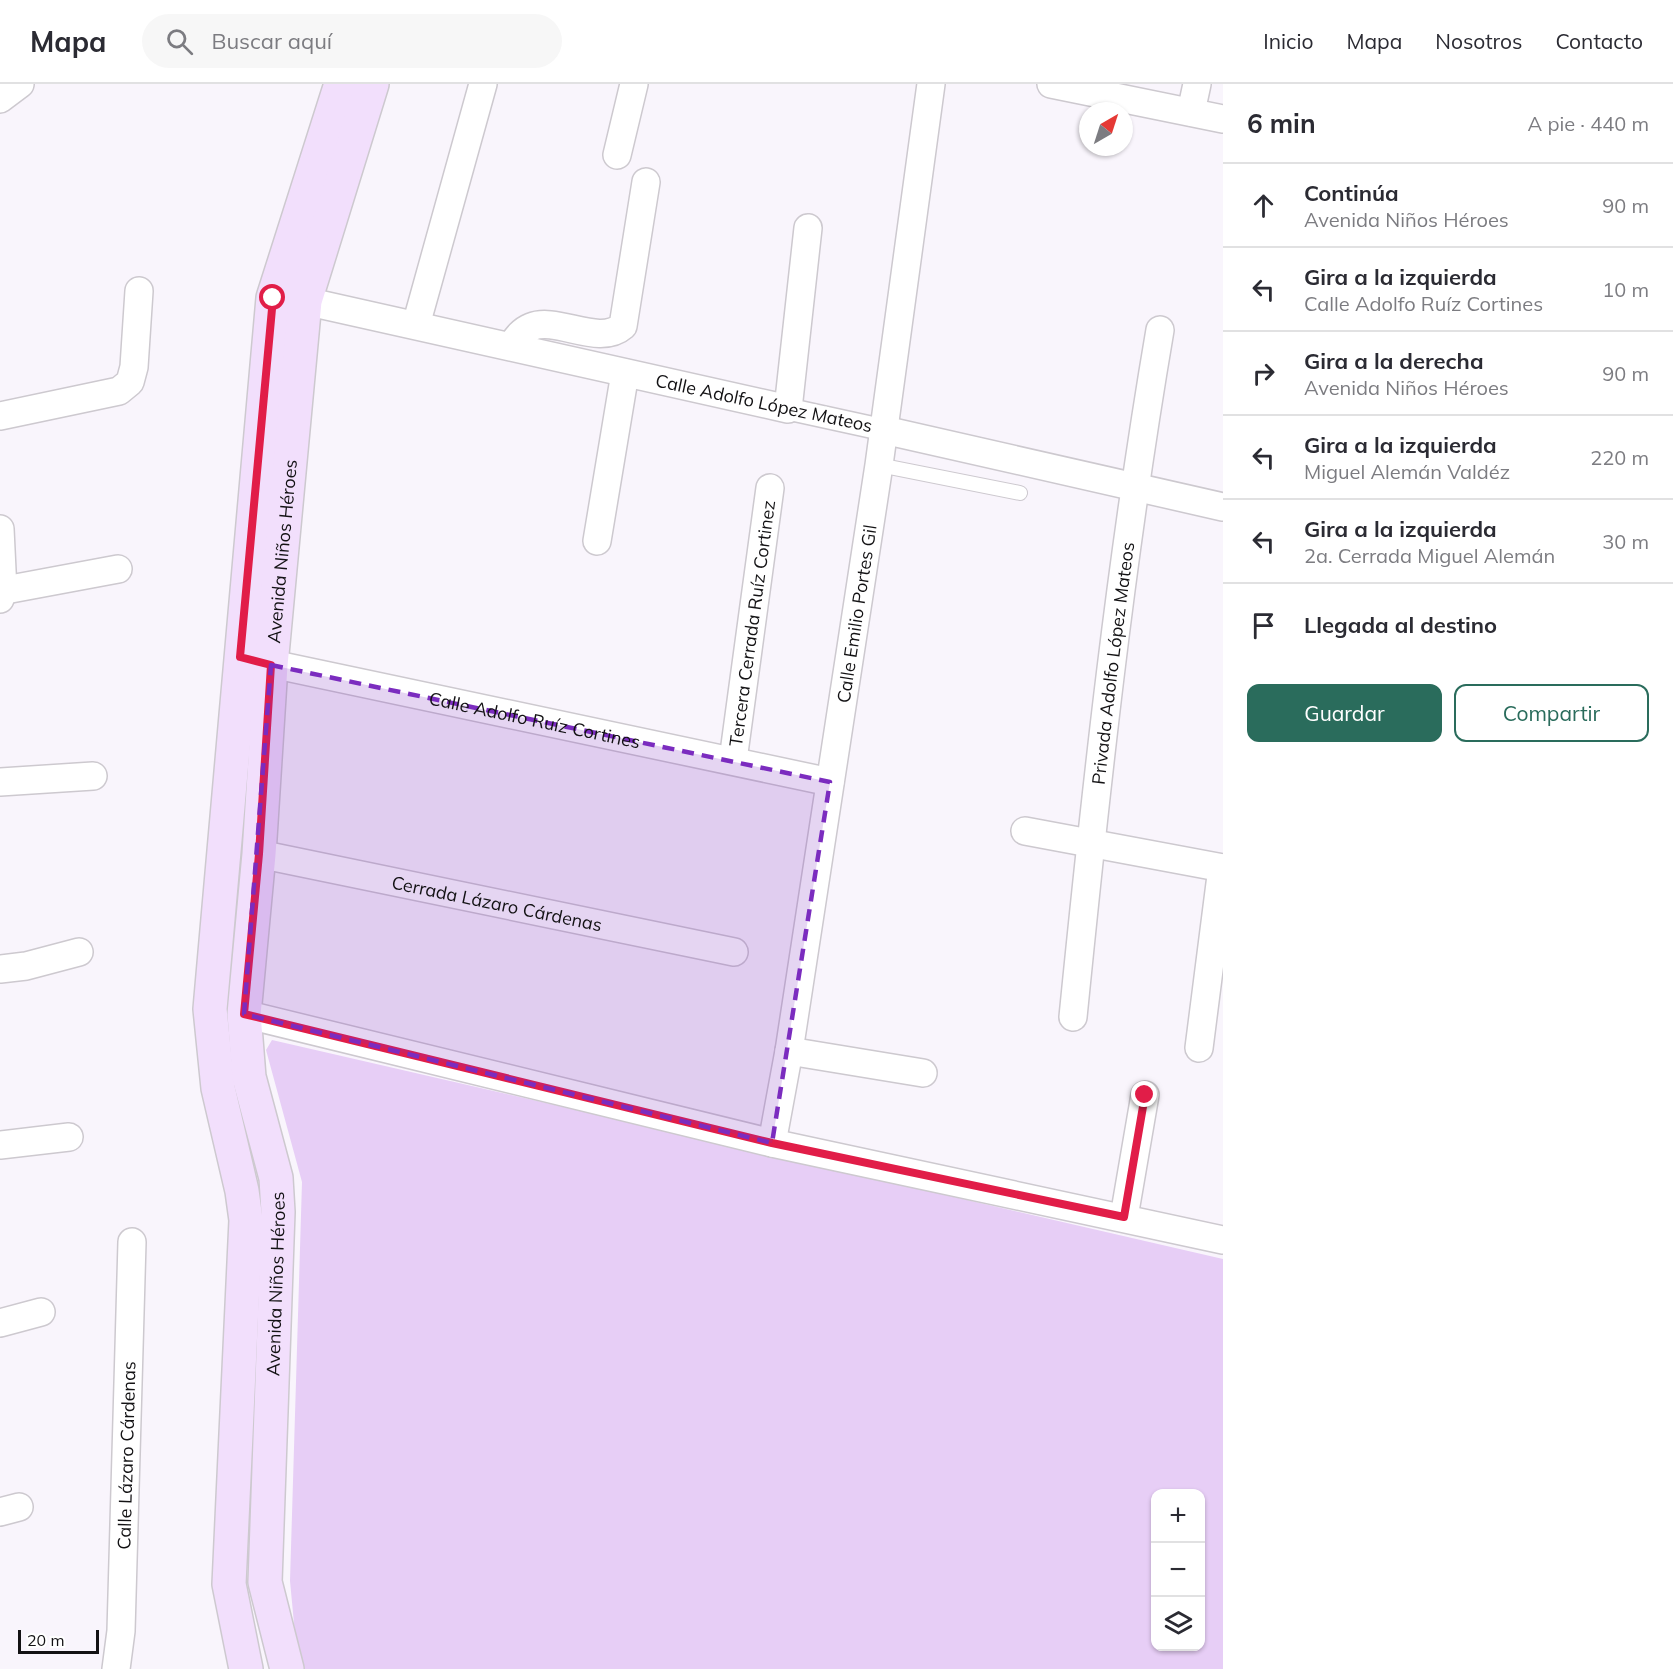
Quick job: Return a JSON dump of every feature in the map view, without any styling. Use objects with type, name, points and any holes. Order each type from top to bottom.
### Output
[{"type":"main road","name":"Avenida Niños Héroes","points":[[287,1669],[265,1582],[278,1212],[276,1178],[249,1077],[244,1014],[259,854],[255,661],[273,298],[341,84]]},
{"type":"main road","name":"Avenida Niños Héroes","points":[[246,1669],[229,1584],[246,1220],[242,1191],[218,1088],[210,1009],[305,301],[372,84]]},
{"type":"street","points":[[0,99],[20,84]]},
{"type":"street","points":[[416,325],[483,84]]},
{"type":"street","points":[[617,155],[634,84]]},
{"type":"street","name":"Calle Emilio Portes Gil","points":[[772,1143],[789,1051],[879,465],[931,84]]},
{"type":"street","points":[[1051,84],[1223,119]]},
{"type":"street","points":[[1191,112],[1197,84]]},
{"type":"street","points":[[511,346],[522,332],[537,325],[607,334],[623,326],[646,182]]},
{"type":"street","points":[[788,409],[808,228]]},
{"type":"street","points":[[0,416],[119,391],[130,382],[134,367],[139,291]]},
{"type":"street","name":"Calle Adolfo López Mateos","points":[[305,301],[1223,507]]},
{"type":"street","name":"Privada Adolfo López Mateos","points":[[1073,1017],[1091,842],[1134,487],[1160,330]]},
{"type":"street","points":[[597,541],[625,373]]},
{"type":"street","name":"Tercera Cerrada Ruíz Cortinez","points":[[733,760],[770,488]]},
{"type":"street","points":[[0,529],[1,594],[118,569]]},
{"type":"street","name":"Calle Adolfo Ruíz Cortines","points":[[255,661],[830,782]]},
{"type":"street","points":[[0,782],[93,776]]},
{"type":"street","points":[[1025,831],[1223,868],[1199,1048]]},
{"type":"street","name":"Cerrada Lázaro Cárdenas","points":[[259,854],[734,952]]},
{"type":"street","points":[[0,969],[26,966],[80,952]]},
{"type":"street","points":[[244,1014],[772,1143],[1223,1240]]},
{"type":"street","points":[[789,1051],[922,1073]]},
{"type":"street","points":[[1124,1217],[1145,1095]]},
{"type":"street","points":[[0,1145],[69,1137]]},
{"type":"street","name":"Calle Lázaro Cárdenas","points":[[116,1669],[121,1619],[132,1242]]},
{"type":"street","points":[[0,1323],[41,1312]]},
{"type":"lane","points":[[879,465],[1020,494]]},
{"type":"highlighted area","points":[[271,665],[830,782],[772,1143],[244,1014]]},
{"type":"shaded area","points":[[272,1040],[1223,1259],[1223,1669],[305,1669],[295,1634],[290,1581],[302,1182],[266,1050]]},
{"type":"route","points":[[273,298],[240,657],[271,665],[259,854],[244,1014],[772,1143],[1124,1217],[1145,1095]]}]
